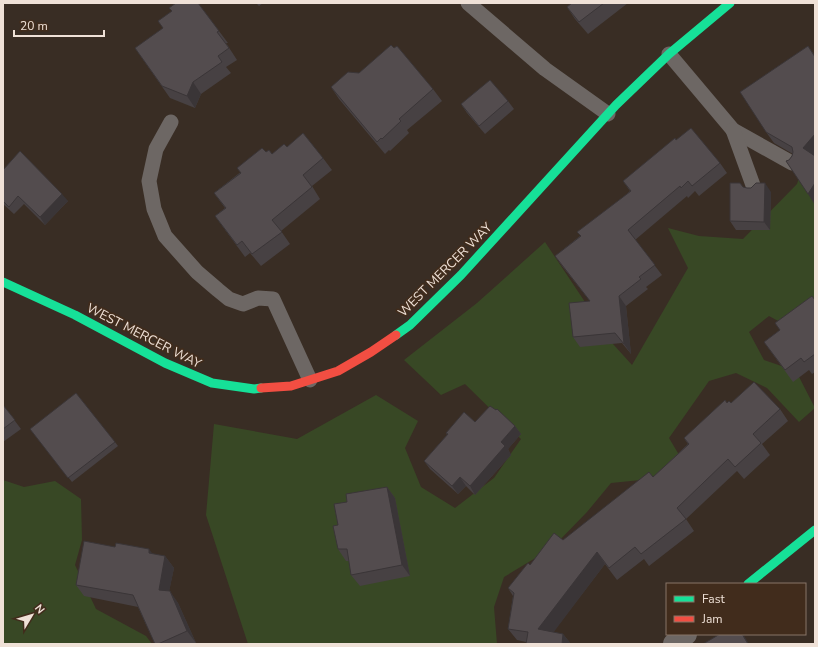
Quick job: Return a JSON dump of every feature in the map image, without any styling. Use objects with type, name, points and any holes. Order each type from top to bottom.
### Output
[{"type":"street","name":"WEST MERCER WAY","points":[[4,281],[75,315],[165,363],[212,383],[254,389],[291,386],[338,371],[371,352],[410,325],[461,275],[608,114],[670,54],[730,3]]},
{"type":"street","points":[[749,583],[815,530]]},
{"type":"street","points":[[674,644],[685,635]]},
{"type":"lane","points":[[468,3],[545,69],[608,114]]},
{"type":"lane","points":[[670,54],[733,130],[754,188]]},
{"type":"lane","points":[[171,122],[156,149],[149,181],[154,209],[165,236],[197,272],[230,299],[242,304],[258,298],[272,298],[310,380]]},
{"type":"lane","points":[[733,130],[792,163]]},
{"type":"green space","points":[[815,139],[815,300],[780,322],[769,316],[749,332],[764,360],[796,371],[815,408],[799,422],[767,388],[736,373],[709,381],[669,438],[691,475],[611,483],[587,512],[552,548],[504,577],[494,607],[497,644],[248,644],[206,515],[214,424],[297,439],[376,395],[418,421],[405,448],[421,487],[455,508],[494,478],[521,439],[465,384],[441,395],[404,360],[477,303],[545,242],[613,344],[632,365],[688,268],[668,228],[699,236],[743,239],[797,184],[811,141]]},
{"type":"green space","points":[[3,480],[24,487],[55,481],[81,499],[82,540],[75,565],[96,609],[146,636],[152,644],[3,644]]},
{"type":"building","points":[[176,3],[198,3],[219,31],[217,32],[229,48],[218,56],[222,62],[193,82],[187,96],[162,86],[135,48],[163,28],[158,21],[172,11],[169,8]]},
{"type":"building","points":[[572,3],[604,3],[579,22],[567,7]]},
{"type":"building","points":[[391,45],[394,48],[397,46],[433,89],[399,119],[401,121],[377,142],[331,87],[348,72],[359,73]]},
{"type":"building","points":[[808,46],[815,57],[815,134],[803,148],[815,156],[815,183],[808,194],[786,161],[792,156],[792,147],[766,132],[740,92]]},
{"type":"building","points":[[490,80],[508,101],[479,126],[461,104]]},
{"type":"building","points":[[691,128],[720,163],[692,186],[688,181],[681,188],[680,186],[628,230],[655,265],[639,277],[641,279],[619,296],[624,344],[615,333],[573,337],[569,303],[590,301],[555,256],[581,236],[577,232],[631,191],[623,181],[675,138],[676,140]]},
{"type":"building","points":[[303,133],[323,158],[303,175],[312,187],[272,220],[282,232],[252,254],[242,241],[237,245],[215,216],[226,208],[214,193],[241,173],[237,168],[262,148],[266,152],[269,150],[272,154],[284,144],[287,147]]},
{"type":"building","points":[[20,151],[62,194],[40,217],[18,196],[9,207],[3,201],[3,170]]},
{"type":"building","points":[[730,183],[740,183],[743,187],[751,188],[756,183],[765,183],[764,222],[730,221]]},
{"type":"building","points":[[812,296],[815,300],[815,354],[804,362],[801,358],[785,370],[764,342],[780,330],[775,323]]},
{"type":"building","points":[[754,382],[780,409],[753,434],[761,443],[735,467],[728,459],[677,508],[686,519],[641,554],[635,547],[609,568],[597,552],[538,629],[563,634],[562,644],[526,644],[528,632],[508,629],[514,593],[508,588],[528,563],[530,565],[554,533],[563,540],[649,472],[653,477],[689,444],[684,438],[725,400],[727,403],[729,401],[731,403]]},
{"type":"building","points":[[76,393],[115,442],[68,478],[30,429]]},
{"type":"building","points":[[3,405],[15,420],[3,429]]},
{"type":"building","points":[[490,406],[496,410],[497,409],[515,426],[501,442],[505,446],[470,486],[460,477],[452,486],[424,461],[448,434],[446,433],[464,412],[475,422]]},
{"type":"building","points":[[387,487],[402,565],[351,575],[347,549],[338,549],[333,526],[338,525],[334,504],[347,502],[346,494]]},
{"type":"building","points":[[84,541],[115,547],[116,543],[149,549],[149,553],[165,556],[159,590],[170,591],[187,631],[155,644],[133,595],[76,585]]},
{"type":"building","points":[[718,635],[743,635],[748,644],[703,644]]},
{"type":"traffic: fast","points":[[396,335],[410,325],[461,275],[616,105],[669,54],[730,3]]},
{"type":"traffic: fast","points":[[3,282],[75,315],[165,363],[212,383],[254,389],[261,388]]},
{"type":"traffic: fast","points":[[749,583],[815,530]]},
{"type":"traffic: jam","points":[[261,388],[291,386],[338,371],[371,352],[396,335]]}]
